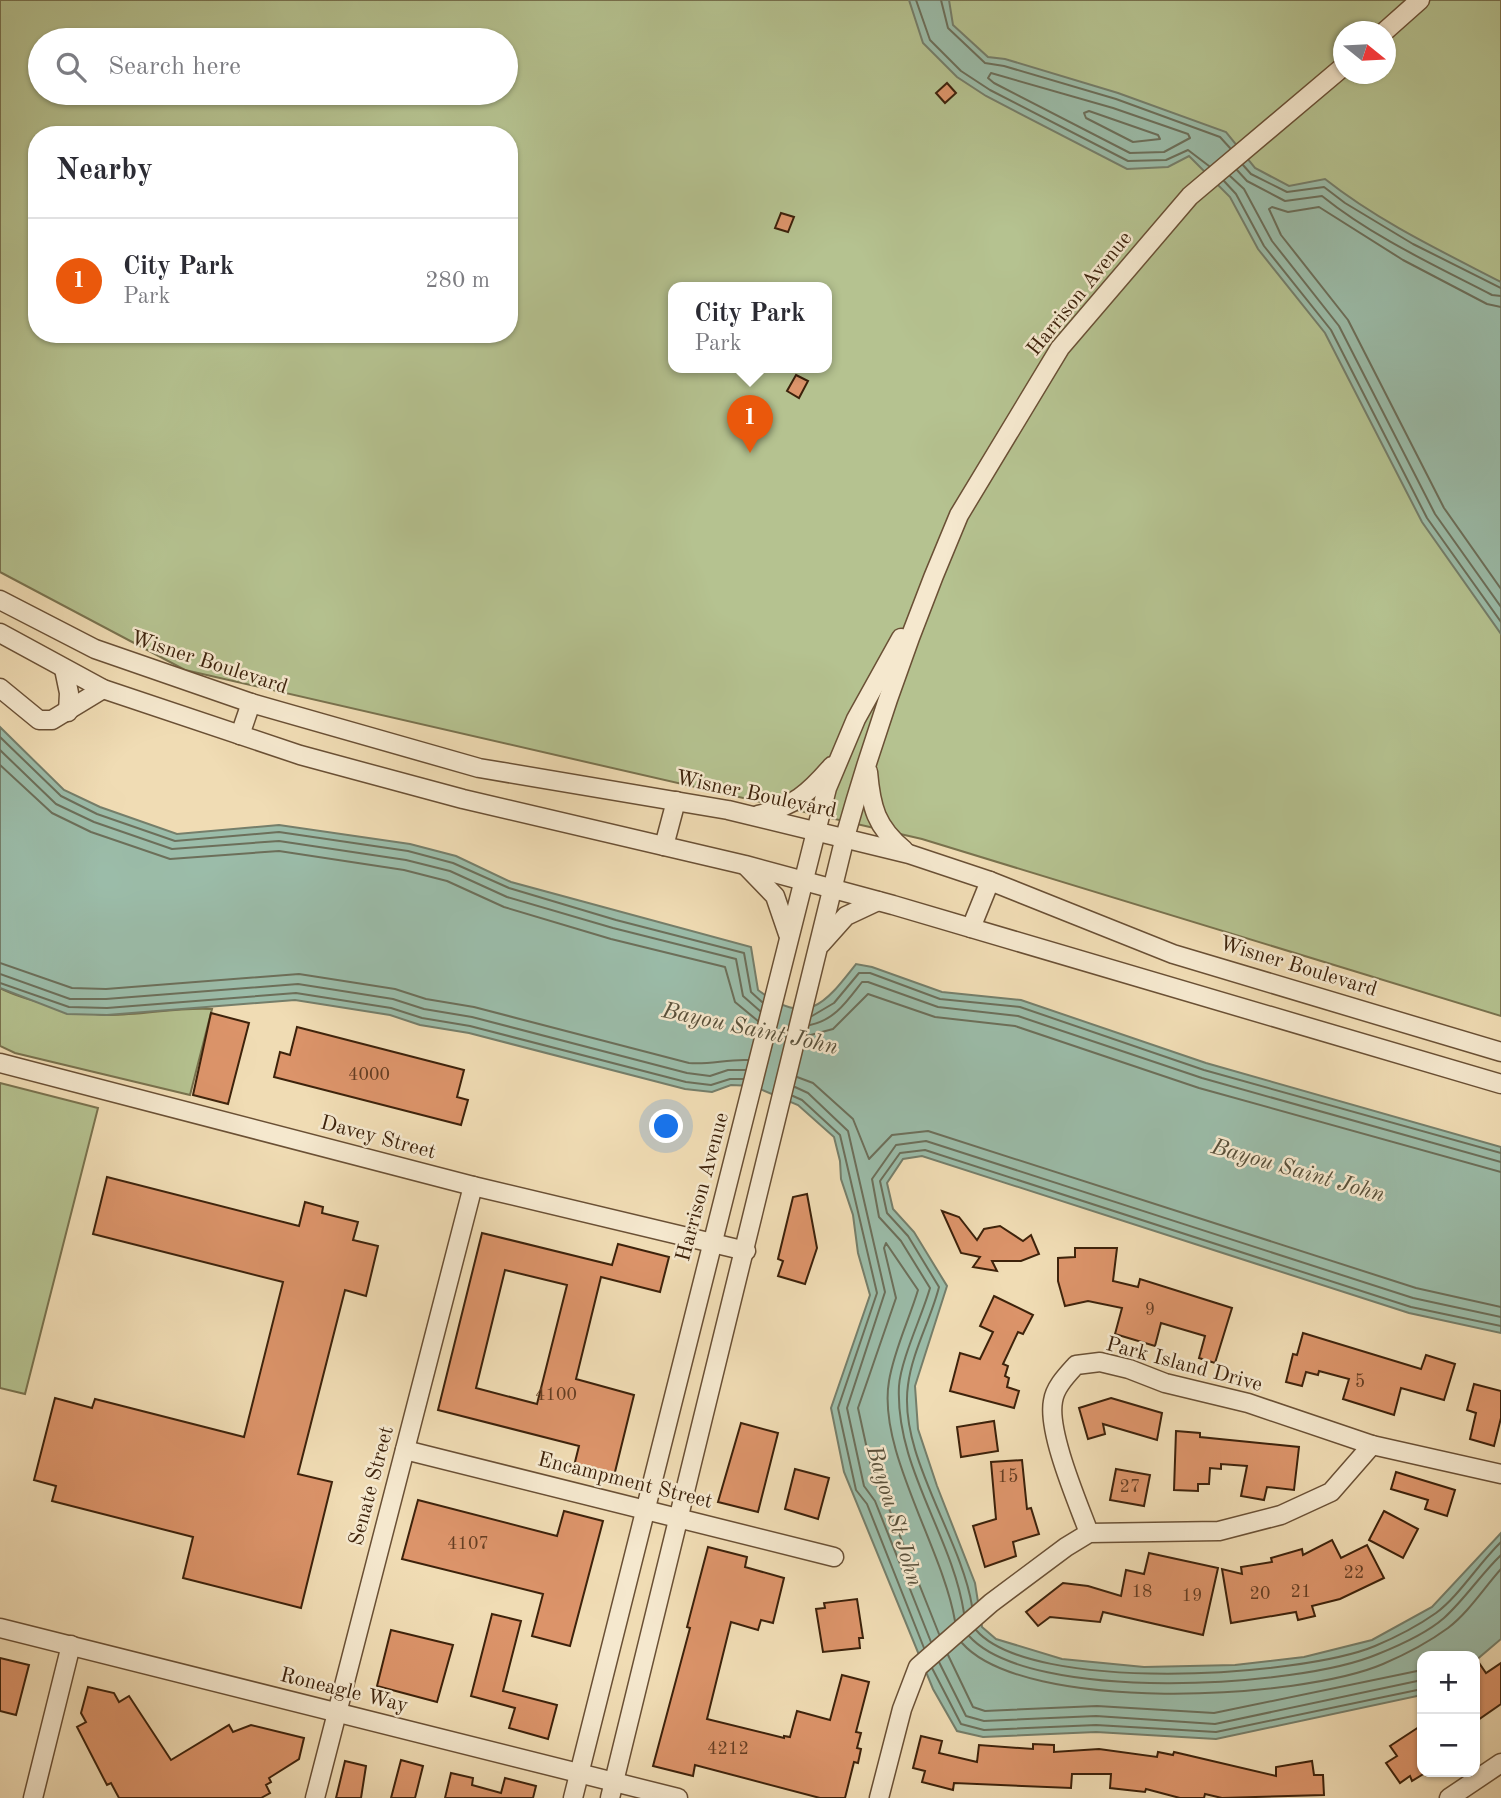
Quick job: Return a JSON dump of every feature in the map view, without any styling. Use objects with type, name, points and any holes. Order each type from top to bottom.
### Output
[{"type":"street","points":[[1396,21],[1420,0]]},
{"type":"street","name":"Harrison Avenue","points":[[612,1790],[677,1516],[746,1251],[845,837],[866,761],[921,605],[959,515],[1060,348],[1190,196],[1333,75]]},
{"type":"street","name":"Wisner Boulevard","points":[[0,600],[95,649],[251,703],[479,768],[756,816],[909,854],[990,881],[1173,954],[1501,1052]]},
{"type":"street","name":"Harrison Avenue","points":[[573,1798],[803,881],[836,761],[879,676],[921,605]]},
{"type":"street","points":[[0,633],[103,689],[300,755],[463,799],[745,865],[878,901],[1501,1084]]},
{"type":"street","points":[[64,669],[69,693],[68,712]]},
{"type":"street","points":[[0,688],[40,720],[52,720],[103,689]]},
{"type":"street","points":[[240,735],[251,703]]},
{"type":"street","points":[[756,816],[785,809],[803,796],[836,761]]},
{"type":"street","points":[[866,761],[873,813],[889,838],[909,854]]},
{"type":"street","points":[[664,846],[676,801]]},
{"type":"street","points":[[745,865],[775,896],[789,939]]},
{"type":"street","points":[[971,928],[990,881]]},
{"type":"street","points":[[819,947],[846,916],[878,901]]},
{"type":"street","name":"Davey Street","points":[[0,1063],[473,1186],[746,1251]]},
{"type":"street","name":"Senate Street","points":[[315,1798],[473,1186]]},
{"type":"street","name":"Park Island Drive","points":[[1089,1533],[1060,1455],[1052,1402],[1061,1383],[1076,1365],[1100,1362],[1129,1369],[1165,1383],[1248,1404],[1372,1445],[1501,1474]]},
{"type":"street","points":[[879,1798],[902,1709],[918,1667],[991,1603],[1089,1533],[1219,1531],[1282,1515],[1331,1492],[1372,1445]]},
{"type":"street","name":"Encampment Street","points":[[405,1450],[834,1557]]},
{"type":"street","name":"Roneagle Way","points":[[0,1628],[579,1773],[612,1790],[678,1798]]},
{"type":"street","points":[[33,1798],[71,1645]]},
{"type":"street","points":[[1449,1798],[1501,1763]]},
{"type":"green space","points":[[0,0],[1501,0],[1501,1016],[922,839],[185,670],[0,572]]},
{"type":"green space","points":[[0,988],[38,1002],[99,1014],[212,1009],[190,1095],[15,1053],[0,1046]]},
{"type":"green space","points":[[0,1083],[98,1108],[25,1394],[0,1388]]},
{"type":"water","points":[[909,0],[949,0],[953,25],[988,57],[1005,59],[1118,93],[1226,132],[1255,168],[1289,186],[1325,179],[1388,222],[1501,282],[1501,634],[1422,522],[1325,333],[1258,249],[1230,197],[1189,156],[1168,167],[1127,169],[986,96],[957,77],[923,43]]},
{"type":"water","points":[[0,727],[64,790],[100,807],[177,834],[279,825],[410,844],[456,856],[511,882],[751,947],[758,990],[789,1007],[802,1009],[824,1000],[856,964],[872,967],[942,992],[1021,1000],[1206,1063],[1501,1147],[1501,1333],[1409,1313],[922,1156],[903,1159],[887,1183],[893,1209],[914,1232],[947,1286],[915,1386],[918,1429],[975,1583],[982,1627],[996,1639],[1062,1659],[1144,1667],[1235,1665],[1304,1657],[1372,1640],[1432,1607],[1501,1533],[1501,1639],[1480,1657],[1480,1651],[1417,1651],[1417,1696],[1216,1739],[1096,1732],[983,1737],[957,1731],[933,1689],[844,1472],[831,1408],[870,1295],[858,1253],[853,1215],[841,1179],[834,1137],[798,1105],[753,1086],[731,1085],[712,1092],[685,1089],[469,1033],[420,1025],[390,1015],[295,1000],[107,1015],[67,1014],[0,988]]},
{"type":"building","points":[[947,83],[956,93],[945,103],[936,93]]},
{"type":"building","points":[[781,213],[794,217],[788,232],[775,228]]},
{"type":"building","points":[[796,375],[808,381],[799,398],[787,391]]},
{"type":"building","points":[[211,1013],[249,1023],[228,1104],[193,1095]]},
{"type":"building","points":[[297,1027],[464,1070],[457,1097],[468,1100],[461,1125],[274,1077],[280,1052],[290,1055]]},
{"type":"building","points":[[107,1177],[299,1226],[305,1202],[323,1207],[322,1213],[358,1222],[353,1240],[378,1246],[366,1296],[345,1290],[298,1474],[332,1482],[301,1608],[183,1578],[193,1537],[52,1501],[56,1486],[34,1480],[55,1398],[92,1408],[95,1399],[244,1437],[283,1282],[93,1234]]},
{"type":"building","points":[[807,1194],[817,1248],[805,1284],[778,1276],[783,1261],[778,1259],[793,1197]]},
{"type":"building","points":[[942,1211],[959,1217],[977,1240],[984,1229],[1000,1226],[1023,1241],[1031,1235],[1039,1254],[1021,1261],[992,1261],[997,1271],[973,1267],[980,1257],[961,1253]]},
{"type":"building","points":[[482,1233],[612,1265],[618,1244],[669,1257],[660,1292],[601,1277],[576,1379],[634,1395],[614,1476],[574,1466],[579,1446],[438,1410]],"holes":[[[505,1270],[567,1285],[537,1404],[476,1388]]]},
{"type":"building","points":[[1075,1248],[1117,1248],[1113,1281],[1138,1287],[1140,1279],[1232,1308],[1215,1363],[1199,1358],[1205,1336],[1161,1323],[1155,1346],[1115,1334],[1122,1308],[1088,1301],[1065,1306],[1058,1281],[1058,1258],[1075,1257]]},
{"type":"building","points":[[994,1296],[1033,1315],[1023,1334],[1018,1332],[1003,1364],[1008,1366],[1005,1376],[1009,1378],[1007,1387],[1019,1391],[1014,1408],[950,1391],[960,1353],[980,1359],[993,1332],[980,1326]]},
{"type":"building","points":[[1303,1333],[1421,1369],[1426,1355],[1455,1364],[1444,1400],[1401,1388],[1394,1415],[1343,1399],[1349,1379],[1319,1371],[1318,1375],[1306,1372],[1302,1386],[1286,1382],[1293,1354],[1297,1355]]},
{"type":"building","points":[[1474,1384],[1501,1391],[1501,1418],[1494,1446],[1470,1439],[1476,1413],[1467,1410]]},
{"type":"building","points":[[1111,1398],[1162,1413],[1157,1440],[1103,1424],[1105,1434],[1088,1439],[1079,1408]]},
{"type":"building","points":[[994,1421],[998,1451],[961,1457],[957,1427]]},
{"type":"building","points":[[741,1423],[778,1433],[758,1512],[718,1502]]},
{"type":"building","points":[[1176,1431],[1200,1433],[1200,1437],[1299,1447],[1294,1490],[1267,1487],[1264,1500],[1241,1496],[1247,1466],[1221,1464],[1221,1469],[1210,1468],[1209,1484],[1198,1484],[1198,1491],[1174,1490]]},
{"type":"building","points":[[1022,1460],[1027,1509],[1031,1508],[1039,1534],[1013,1542],[1016,1556],[985,1567],[973,1526],[996,1519],[991,1462]]},
{"type":"building","points":[[795,1469],[829,1478],[818,1519],[785,1509]]},
{"type":"building","points":[[1116,1469],[1150,1475],[1144,1506],[1110,1500]]},
{"type":"building","points":[[1396,1472],[1455,1490],[1447,1516],[1425,1509],[1428,1500],[1391,1489]]},
{"type":"building","points":[[418,1500],[557,1536],[564,1511],[603,1521],[570,1646],[532,1636],[543,1594],[402,1559]]},
{"type":"building","points":[[1384,1511],[1418,1529],[1403,1558],[1369,1540]]},
{"type":"building","points":[[1332,1540],[1341,1558],[1367,1545],[1384,1578],[1340,1599],[1312,1606],[1315,1616],[1298,1620],[1296,1612],[1231,1623],[1222,1569],[1242,1574],[1241,1567],[1272,1562],[1271,1558],[1302,1549],[1303,1555]]},
{"type":"building","points":[[708,1547],[747,1557],[745,1567],[784,1578],[773,1623],[761,1620],[758,1630],[731,1622],[707,1719],[784,1738],[790,1737],[797,1711],[830,1720],[842,1675],[869,1682],[856,1732],[861,1733],[857,1748],[861,1749],[858,1763],[854,1762],[845,1798],[820,1798],[695,1765],[693,1776],[653,1766],[690,1628],[687,1627]]},
{"type":"building","points":[[1149,1553],[1218,1568],[1203,1635],[1103,1612],[1100,1622],[1050,1617],[1038,1626],[1026,1612],[1063,1583],[1088,1586],[1121,1596],[1126,1570],[1144,1574]]},
{"type":"building","points":[[857,1599],[863,1638],[859,1638],[860,1648],[823,1652],[816,1609],[825,1608],[824,1603]]},
{"type":"building","points":[[492,1614],[521,1621],[503,1691],[557,1705],[548,1739],[509,1728],[515,1708],[471,1696]]},
{"type":"building","points":[[391,1630],[453,1645],[437,1702],[377,1686]]},
{"type":"building","points":[[0,1658],[29,1665],[16,1715],[0,1711]]},
{"type":"building","points":[[1501,1663],[1501,1704],[1480,1719],[1480,1664],[1486,1673]]},
{"type":"building","points":[[88,1687],[114,1693],[119,1702],[129,1696],[171,1760],[229,1725],[233,1732],[251,1725],[304,1738],[299,1759],[269,1778],[271,1782],[266,1785],[270,1793],[261,1798],[119,1798],[111,1783],[107,1785],[77,1727],[86,1722],[81,1713]]},
{"type":"building","points":[[1417,1728],[1418,1777],[1412,1781],[1410,1776],[1400,1783],[1386,1763],[1397,1756],[1390,1746]]},
{"type":"building","points":[[921,1736],[942,1741],[939,1753],[977,1762],[979,1745],[1033,1749],[1033,1744],[1054,1745],[1054,1752],[1099,1749],[1157,1757],[1158,1752],[1173,1755],[1174,1752],[1276,1776],[1276,1767],[1312,1761],[1314,1775],[1323,1775],[1324,1795],[1222,1798],[1205,1794],[1204,1798],[1180,1798],[1146,1789],[1145,1792],[1110,1788],[1111,1774],[1072,1774],[1071,1788],[954,1783],[953,1790],[922,1782],[925,1771],[913,1768]]},
{"type":"building","points":[[401,1760],[423,1766],[415,1798],[391,1798]]},
{"type":"building","points":[[345,1761],[366,1766],[361,1798],[336,1798]]},
{"type":"building","points":[[451,1773],[473,1778],[472,1785],[501,1793],[505,1778],[536,1786],[533,1798],[445,1798]]},
{"type":"place","name":"City Park","points":[[750,453]]},
{"type":"water label","name":"Bayou Saint John","points":[[750,1029]]},
{"type":"water label","name":"Bayou Saint John","points":[[1298,1171]]},
{"type":"water label","name":"Bayou St John","points":[[894,1516]]}]
